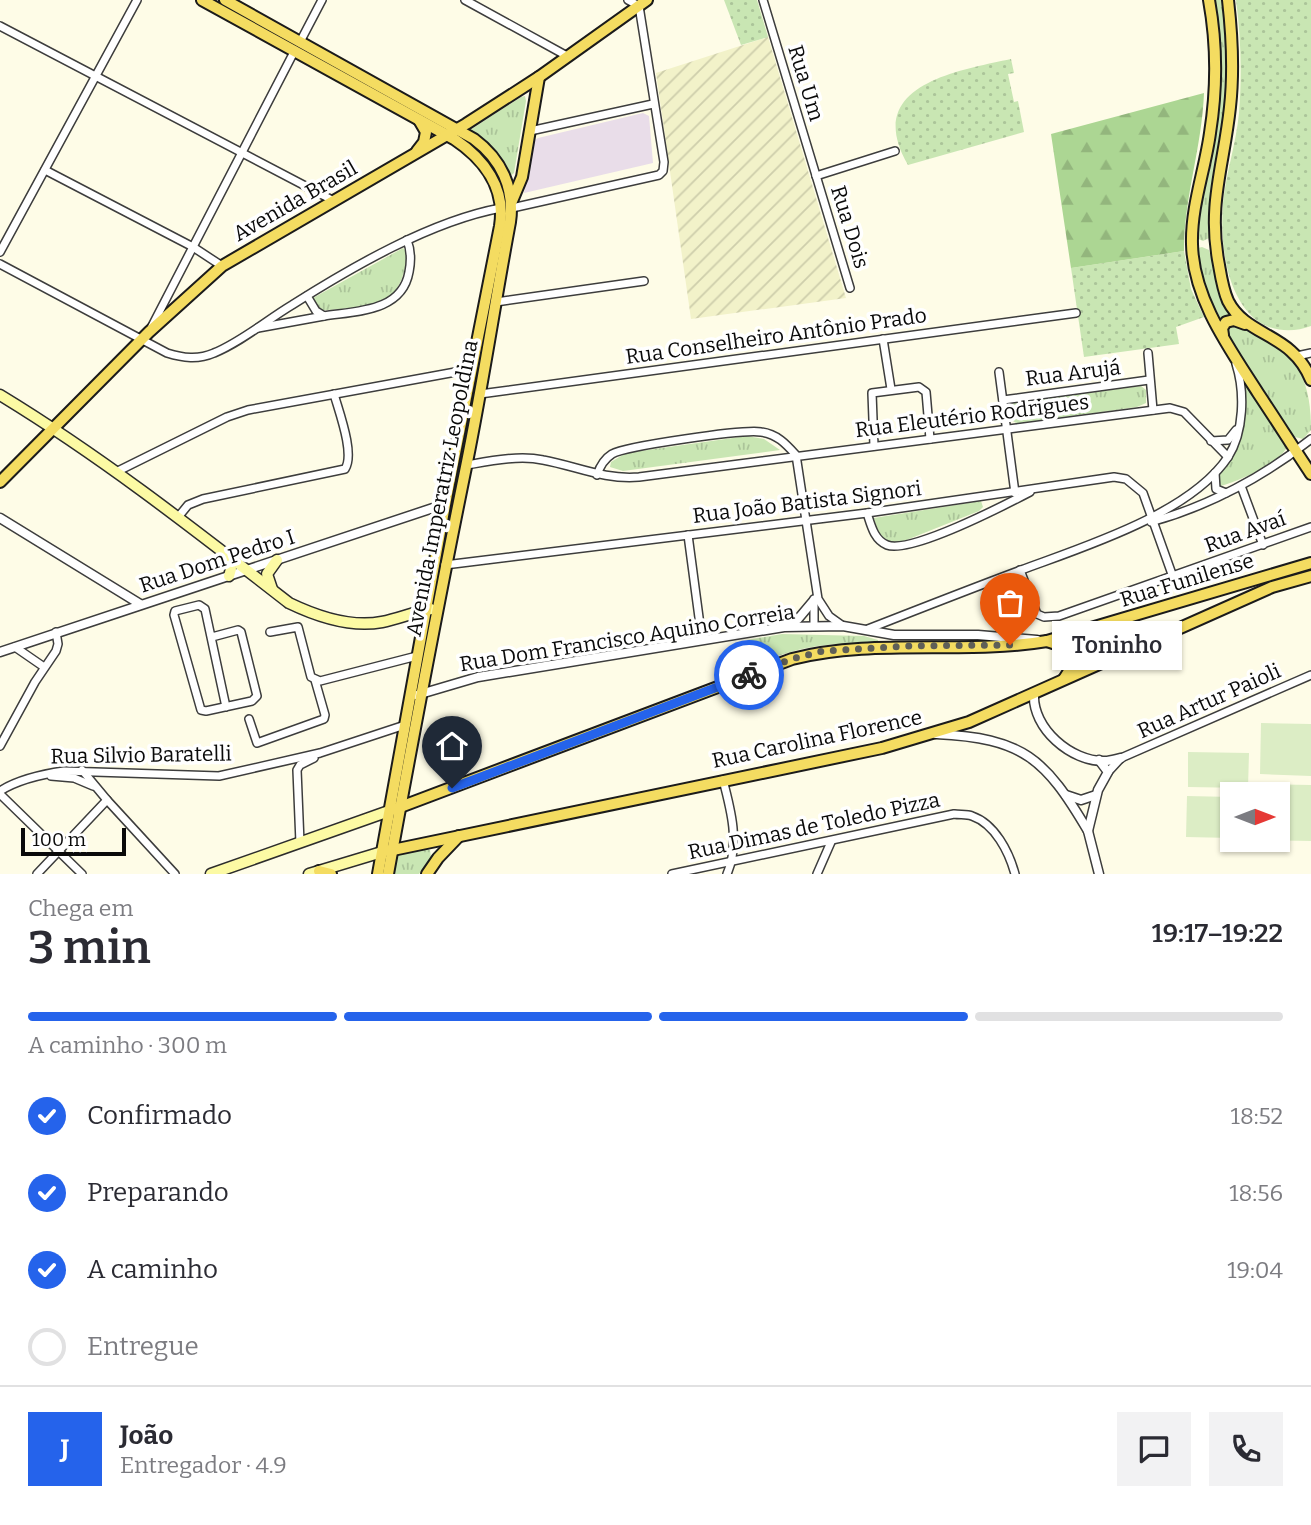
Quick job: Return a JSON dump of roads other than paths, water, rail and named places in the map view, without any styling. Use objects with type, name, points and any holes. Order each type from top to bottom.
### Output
[{"type":"main road","points":[[202,0],[298,46],[453,132]]},
{"type":"main road","points":[[225,0],[415,116],[453,132]]},
{"type":"main road","points":[[1209,0],[1215,57],[1214,98],[1192,240],[1194,262],[1201,292],[1223,335],[1311,474]]},
{"type":"main road","points":[[1228,0],[1232,46],[1231,93],[1216,190],[1214,237],[1228,300],[1240,317],[1297,355],[1311,380]]},
{"type":"main road","name":"Avenida Brasil","points":[[0,482],[146,336],[222,266],[453,132],[539,77],[638,2]]},
{"type":"main road","points":[[508,206],[522,177],[539,77]]},
{"type":"main road","points":[[411,156],[421,147],[426,132],[415,116]]},
{"type":"main road","name":"Avenida Imperatriz Leopoldina","points":[[453,132],[487,169],[508,206]]},
{"type":"main road","name":"Avenida Imperatriz Leopoldina","points":[[378,874],[387,851],[440,607],[445,565],[467,465],[496,302],[508,206],[507,183],[496,160],[483,146],[453,132]]},
{"type":"main road","name":"Avenida Imperatriz Leopoldina","points":[[395,809],[405,725],[445,504],[500,226],[508,206]]},
{"type":"main road","points":[[1192,240],[1203,245],[1214,237]]},
{"type":"main road","points":[[1223,335],[1223,325],[1230,320],[1255,327]]},
{"type":"main road","points":[[0,395],[54,428],[179,516],[273,591],[307,612],[353,623],[377,623],[440,607]]},
{"type":"main road","points":[[1302,461],[1311,482]]},
{"type":"main road","points":[[445,504],[455,518]]},
{"type":"main road","points":[[226,553],[231,569],[229,576]]},
{"type":"main road","points":[[1292,569],[1311,556]]},
{"type":"main road","points":[[273,591],[267,574],[278,560]]},
{"type":"main road","name":"Rua Funilense","points":[[395,809],[761,670],[823,651],[907,646],[1010,645],[1046,641],[1311,563]]},
{"type":"main road","name":"Rua Carolina Florence","points":[[320,873],[387,851],[882,748],[929,734],[969,722],[1147,645],[1272,587],[1311,576]]},
{"type":"main road","points":[[1106,625],[1097,634],[1094,646],[1100,655],[1112,658]]},
{"type":"main road","points":[[1046,641],[1059,645],[1071,656],[1071,668],[1063,681]]},
{"type":"main road","points":[[211,874],[395,809]]},
{"type":"main road","points":[[427,874],[460,835]]},
{"type":"main road","name":"Avenida Imperatriz Leopoldina","points":[[387,851],[388,874]]},
{"type":"street","points":[[0,252],[137,0]]},
{"type":"street","points":[[146,336],[322,0]]},
{"type":"street","points":[[466,0],[567,56]]},
{"type":"street","name":"Rua Um","points":[[764,0],[816,176]]},
{"type":"street","points":[[0,264],[146,336],[167,353],[182,357],[203,357],[227,347],[307,296],[407,240],[508,206],[659,175],[664,165],[638,2]]},
{"type":"street","points":[[0,28],[334,202]]},
{"type":"street","points":[[530,131],[653,104]]},
{"type":"street","points":[[816,176],[895,151]]},
{"type":"street","points":[[45,170],[192,247],[222,266]]},
{"type":"street","name":"Rua Dois","points":[[816,176],[850,288]]},
{"type":"street","points":[[254,328],[381,307],[393,300],[407,282],[410,256],[407,240]]},
{"type":"street","points":[[496,302],[644,281]]},
{"type":"street","points":[[307,296],[316,311],[324,316]]},
{"type":"street","name":"Rua Conselheiro Antônio Prado","points":[[480,394],[1076,313]]},
{"type":"street","points":[[883,339],[891,389]]},
{"type":"street","points":[[1153,519],[1188,496],[1215,472],[1234,445],[1240,417],[1241,387],[1230,347]]},
{"type":"street","points":[[1148,353],[1153,410]]},
{"type":"street","points":[[1297,355],[1311,353]]},
{"type":"street","points":[[116,472],[228,417],[248,410],[472,369]]},
{"type":"street","points":[[867,513],[883,544],[898,547],[913,544],[991,511],[1016,495],[999,372]]},
{"type":"street","name":"Rua Arujá","points":[[1003,400],[1149,380]]},
{"type":"street","points":[[874,446],[871,395],[874,391],[916,386],[926,392],[930,439]]},
{"type":"street","points":[[179,516],[188,505],[203,499],[345,469],[349,463],[347,446],[334,394]]},
{"type":"street","name":"Rua Eleutério Rodrigues","points":[[467,465],[533,458],[597,475],[639,477],[1170,408],[1184,412],[1228,457]]},
{"type":"street","points":[[1210,441],[1227,440],[1233,435],[1240,417]]},
{"type":"street","points":[[597,475],[604,461],[622,449],[748,431],[774,435],[796,456],[815,587],[820,604],[843,626]]},
{"type":"street","points":[[868,629],[1141,523],[1226,494],[1311,439]]},
{"type":"street","points":[[1215,472],[1213,479],[1216,489],[1226,494]]},
{"type":"street","name":"Rua João Batista Signori","points":[[445,565],[986,496],[1016,495],[1036,488],[1121,478],[1143,492],[1173,576]]},
{"type":"street","points":[[1241,486],[1263,545]]},
{"type":"street","points":[[986,496],[991,511]]},
{"type":"street","name":"Rua Dom Pedro I","points":[[0,652],[445,504]]},
{"type":"street","points":[[0,518],[140,604]]},
{"type":"street","name":"Rua Avaí","points":[[1020,570],[1034,611],[1045,617],[1067,615],[1311,527]]},
{"type":"street","points":[[688,534],[702,640]]},
{"type":"street","points":[[814,625],[815,587]]},
{"type":"street","points":[[185,590],[190,607]]},
{"type":"street","points":[[784,627],[798,619],[814,600]]},
{"type":"street","points":[[212,637],[242,632],[257,696],[252,701],[226,707],[206,711],[199,706],[175,611],[199,605],[205,608],[226,707]]},
{"type":"street","name":"Rua Dom Francisco Aquino Correia","points":[[410,698],[478,677],[784,627],[843,626],[894,635],[996,636],[1046,641]]},
{"type":"street","points":[[249,719],[257,743],[324,719],[325,715],[317,680],[309,671],[298,627],[270,632]]},
{"type":"street","points":[[0,746],[57,647],[56,632]]},
{"type":"street","points":[[15,647],[44,667]]},
{"type":"street","points":[[317,680],[417,656]]},
{"type":"street","name":"Rua Artur Paioli","points":[[1122,758],[1311,675]]},
{"type":"street","points":[[1034,694],[1035,711],[1040,722],[1065,748],[1099,760],[1122,758]]},
{"type":"street","name":"Rua Silvio Baratelli","points":[[0,793],[8,786],[40,775],[82,770],[219,776],[320,754],[405,725]]},
{"type":"street","points":[[929,734],[984,739],[1025,753],[1054,778],[1066,795],[1087,831],[1099,874]]},
{"type":"street","points":[[300,843],[297,770],[300,765],[320,754]]},
{"type":"street","points":[[1087,831],[1096,795],[1108,772],[1122,758]]},
{"type":"street","points":[[1099,760],[1108,772]]},
{"type":"street","points":[[82,770],[176,874]]},
{"type":"street","points":[[40,775],[75,778],[97,789]]},
{"type":"street","points":[[723,780],[733,828],[732,862],[727,874]]},
{"type":"street","points":[[0,793],[82,874]]},
{"type":"street","points":[[1066,795],[1082,800],[1096,795]]},
{"type":"street","points":[[37,874],[107,800]]},
{"type":"street","name":"Rua Dimas de Toledo Pizza","points":[[672,874],[954,814],[972,816],[994,832],[1012,861],[1015,874]]},
{"type":"street","points":[[817,874],[831,842]]},
{"type":"place","name":"Toninho","points":[[1010,645]]}]
